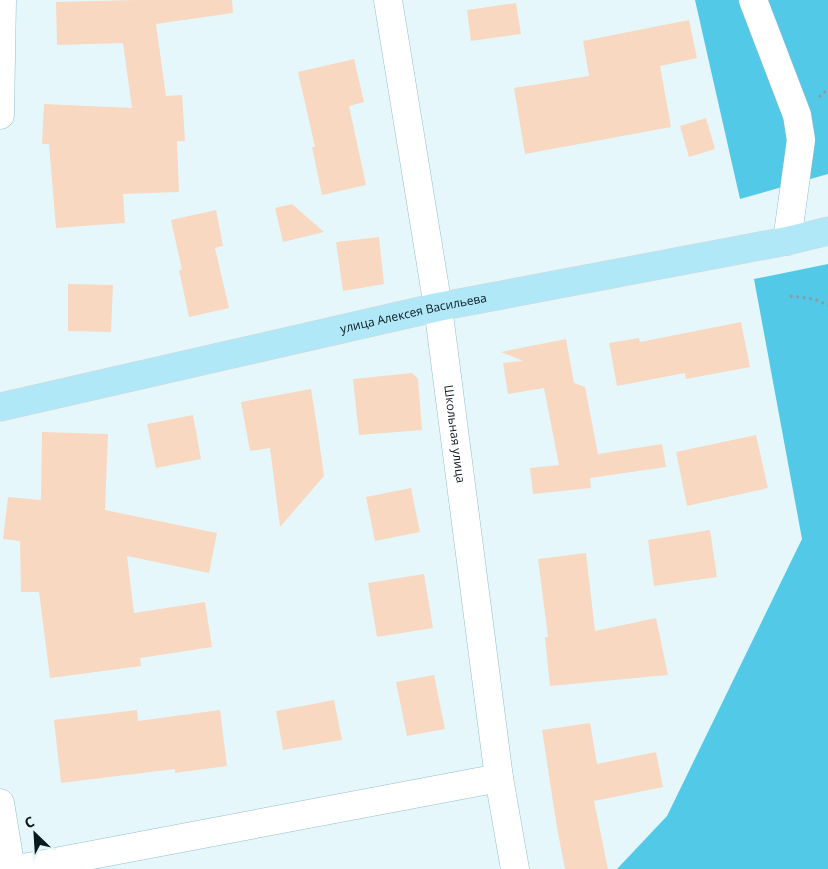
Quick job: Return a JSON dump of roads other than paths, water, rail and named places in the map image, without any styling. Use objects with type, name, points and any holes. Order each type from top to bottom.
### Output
[{"type":"main road","name":"улица Алексея Васильева","points":[[0,407],[438,307],[787,241],[828,231]]},
{"type":"street","points":[[0,115],[2,0]]},
{"type":"street","name":"Школьная улица","points":[[388,0],[438,307],[499,778],[515,869]]},
{"type":"street","points":[[753,0],[798,115],[801,140],[787,241]]},
{"type":"street","points":[[18,869],[499,778]]},
{"type":"street","points":[[0,803],[11,869]]}]
